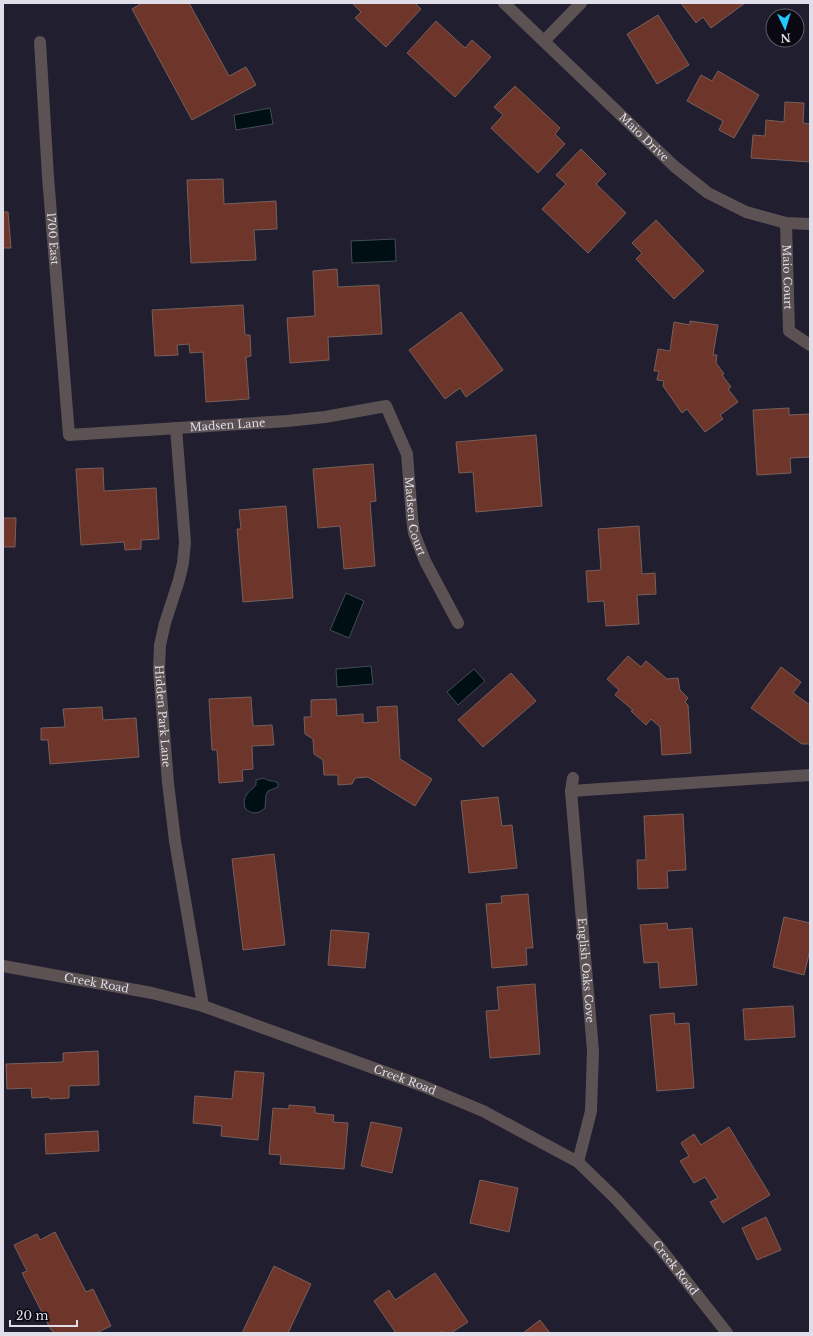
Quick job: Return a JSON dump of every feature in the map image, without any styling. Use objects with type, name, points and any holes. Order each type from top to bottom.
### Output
[{"type":"street","name":"Maio Drive","points":[[504,3],[674,166],[708,193],[746,212],[786,223],[810,224]]},
{"type":"street","points":[[544,41],[582,3]]},
{"type":"street","name":"1700 East","points":[[40,42],[48,177],[69,434]]},
{"type":"street","name":"Maio Court","points":[[786,223],[789,331],[810,345]]},
{"type":"street","name":"Madsen Lane","points":[[69,434],[287,422],[386,406]]},
{"type":"street","name":"Madsen Court","points":[[386,406],[407,454],[414,534],[425,561],[458,623]]},
{"type":"street","name":"Hidden Park Lane","points":[[176,428],[185,542],[180,580],[165,623],[160,645],[159,670],[168,783],[175,841],[203,1006]]},
{"type":"street","points":[[571,791],[810,775]]},
{"type":"street","name":"English Oaks Cove","points":[[573,778],[571,791],[593,1051],[591,1111],[578,1162]]},
{"type":"street","name":"Creek Road","points":[[3,966],[152,993],[203,1006],[423,1086],[483,1111],[578,1162],[616,1199],[657,1244],[727,1333]]},
{"type":"shaded area","points":[[270,108],[273,124],[236,130],[234,115]]},
{"type":"shaded area","points":[[395,239],[396,261],[352,263],[351,241]]},
{"type":"shaded area","points":[[346,593],[364,601],[349,638],[330,630]]},
{"type":"shaded area","points":[[371,666],[373,684],[337,687],[336,669]]},
{"type":"shaded area","points":[[474,669],[485,681],[458,705],[447,692]]},
{"type":"shaded area","points":[[264,778],[278,783],[278,787],[268,791],[266,795],[265,808],[260,812],[252,813],[245,808],[244,800],[248,793],[256,785],[256,780]]},
{"type":"building","points":[[142,3],[189,3],[229,76],[246,67],[256,85],[192,120],[132,9]]},
{"type":"building","points":[[352,3],[415,3],[421,9],[386,47],[355,18],[361,12]]},
{"type":"building","points":[[681,3],[745,3],[711,28],[703,17],[696,23]]},
{"type":"building","points":[[658,15],[689,65],[657,84],[627,34]]},
{"type":"building","points":[[436,21],[465,48],[472,40],[491,57],[455,97],[407,53]]},
{"type":"building","points":[[718,71],[759,95],[734,138],[719,130],[723,121],[687,101],[701,75],[712,81]]},
{"type":"building","points":[[515,86],[560,128],[555,134],[565,144],[538,173],[491,128],[503,115],[494,107]]},
{"type":"building","points":[[785,102],[804,103],[803,123],[810,124],[810,162],[751,158],[753,135],[765,136],[766,120],[784,122]]},
{"type":"building","points":[[581,149],[606,174],[596,184],[626,213],[588,253],[542,209],[566,184],[556,175]]},
{"type":"building","points":[[223,179],[224,204],[276,201],[277,229],[254,230],[256,260],[191,263],[187,180]]},
{"type":"building","points":[[3,212],[8,212],[11,248],[3,248]]},
{"type":"building","points":[[656,220],[704,271],[674,299],[636,259],[642,253],[632,243]]},
{"type":"building","points":[[337,269],[338,287],[379,285],[382,334],[328,337],[329,360],[290,363],[287,318],[315,316],[313,271]]},
{"type":"building","points":[[243,305],[245,335],[250,335],[251,356],[246,357],[249,399],[206,402],[203,352],[190,353],[189,344],[177,345],[178,355],[155,356],[152,310]]},
{"type":"building","points":[[461,312],[503,370],[466,397],[460,388],[445,399],[409,350]]},
{"type":"building","points":[[690,321],[718,325],[713,355],[717,355],[716,363],[724,374],[722,375],[731,387],[728,389],[738,402],[720,415],[723,419],[705,432],[687,409],[682,413],[663,386],[664,381],[657,380],[659,371],[654,371],[658,349],[670,351],[674,322],[690,325]]},
{"type":"building","points":[[789,408],[789,415],[810,414],[810,457],[790,458],[791,473],[757,475],[753,410]]},
{"type":"building","points":[[536,435],[542,506],[476,512],[473,472],[459,473],[456,442]]},
{"type":"building","points":[[373,464],[376,501],[370,502],[375,566],[344,569],[340,526],[318,528],[313,469]]},
{"type":"building","points":[[103,468],[104,491],[156,488],[159,539],[141,540],[141,549],[125,550],[124,542],[81,545],[76,469]]},
{"type":"building","points":[[286,506],[293,598],[243,602],[237,529],[241,529],[239,510]]},
{"type":"building","points":[[3,518],[16,518],[15,547],[3,547]]},
{"type":"building","points":[[639,526],[642,574],[655,573],[656,594],[637,595],[639,624],[606,626],[604,601],[588,602],[586,571],[601,570],[598,529]]},
{"type":"building","points":[[628,656],[641,667],[646,661],[667,679],[678,678],[680,690],[688,698],[685,702],[688,705],[691,753],[662,755],[660,727],[651,719],[646,725],[631,711],[633,710],[615,695],[619,690],[607,679]]},
{"type":"building","points":[[781,667],[801,682],[793,693],[810,705],[810,744],[802,744],[751,708]]},
{"type":"building","points":[[511,673],[536,701],[483,747],[458,720]]},
{"type":"building","points":[[251,697],[253,726],[272,725],[274,745],[252,746],[253,769],[242,770],[243,781],[219,783],[217,750],[212,750],[209,699]]},
{"type":"building","points":[[336,699],[337,716],[363,714],[363,723],[378,722],[377,707],[397,706],[400,759],[432,779],[415,806],[368,777],[355,778],[352,784],[338,785],[338,775],[324,775],[323,760],[314,754],[313,739],[305,734],[304,717],[311,717],[311,700]]},
{"type":"building","points":[[102,707],[103,720],[136,718],[139,757],[50,764],[48,740],[41,740],[41,728],[65,727],[63,709]]},
{"type":"building","points":[[498,797],[502,826],[512,825],[517,868],[469,873],[461,801]]},
{"type":"building","points":[[683,814],[686,870],[667,871],[668,888],[638,889],[637,860],[646,860],[644,816]]},
{"type":"building","points":[[274,854],[285,945],[243,950],[232,859]]},
{"type":"building","points":[[528,894],[533,948],[526,948],[527,965],[492,968],[486,904],[502,903],[501,896]]},
{"type":"building","points":[[784,917],[810,923],[810,950],[804,975],[773,967]]},
{"type":"building","points":[[667,923],[668,930],[692,928],[697,985],[660,988],[658,962],[644,963],[640,925]]},
{"type":"building","points":[[331,930],[369,933],[365,968],[328,965]]},
{"type":"building","points":[[535,984],[540,1054],[490,1058],[486,1011],[499,1010],[497,987]]},
{"type":"building","points":[[793,1006],[795,1037],[745,1040],[743,1009]]},
{"type":"building","points":[[674,1013],[675,1024],[689,1023],[694,1088],[657,1091],[650,1015]]},
{"type":"building","points":[[98,1051],[99,1085],[69,1086],[69,1098],[32,1098],[31,1088],[7,1089],[6,1064],[63,1062],[63,1053]]},
{"type":"building","points":[[235,1071],[264,1073],[258,1140],[221,1136],[222,1126],[193,1123],[195,1096],[232,1099]]},
{"type":"building","points":[[289,1105],[315,1107],[315,1113],[334,1115],[333,1122],[348,1123],[344,1169],[280,1164],[281,1155],[269,1154],[273,1108],[289,1109]]},
{"type":"building","points":[[371,1122],[402,1128],[392,1173],[361,1166]]},
{"type":"building","points":[[729,1127],[770,1195],[723,1223],[710,1202],[718,1198],[705,1177],[694,1183],[680,1161],[689,1156],[681,1143],[694,1134],[701,1145]]},
{"type":"building","points":[[98,1131],[99,1151],[46,1154],[45,1134]]},
{"type":"building","points":[[480,1180],[518,1188],[509,1232],[470,1223]]},
{"type":"building","points":[[766,1217],[781,1250],[757,1260],[742,1228]]},
{"type":"building","points":[[55,1232],[86,1292],[93,1289],[111,1326],[96,1333],[54,1333],[51,1330],[22,1273],[27,1271],[14,1245],[37,1234],[40,1240]]},
{"type":"building","points":[[274,1266],[311,1284],[288,1333],[242,1333]]},
{"type":"building","points":[[435,1273],[468,1322],[451,1333],[443,1333],[442,1331],[439,1333],[396,1333],[374,1301],[389,1290],[395,1300]]},
{"type":"building","points":[[540,1320],[550,1333],[523,1333]]}]
